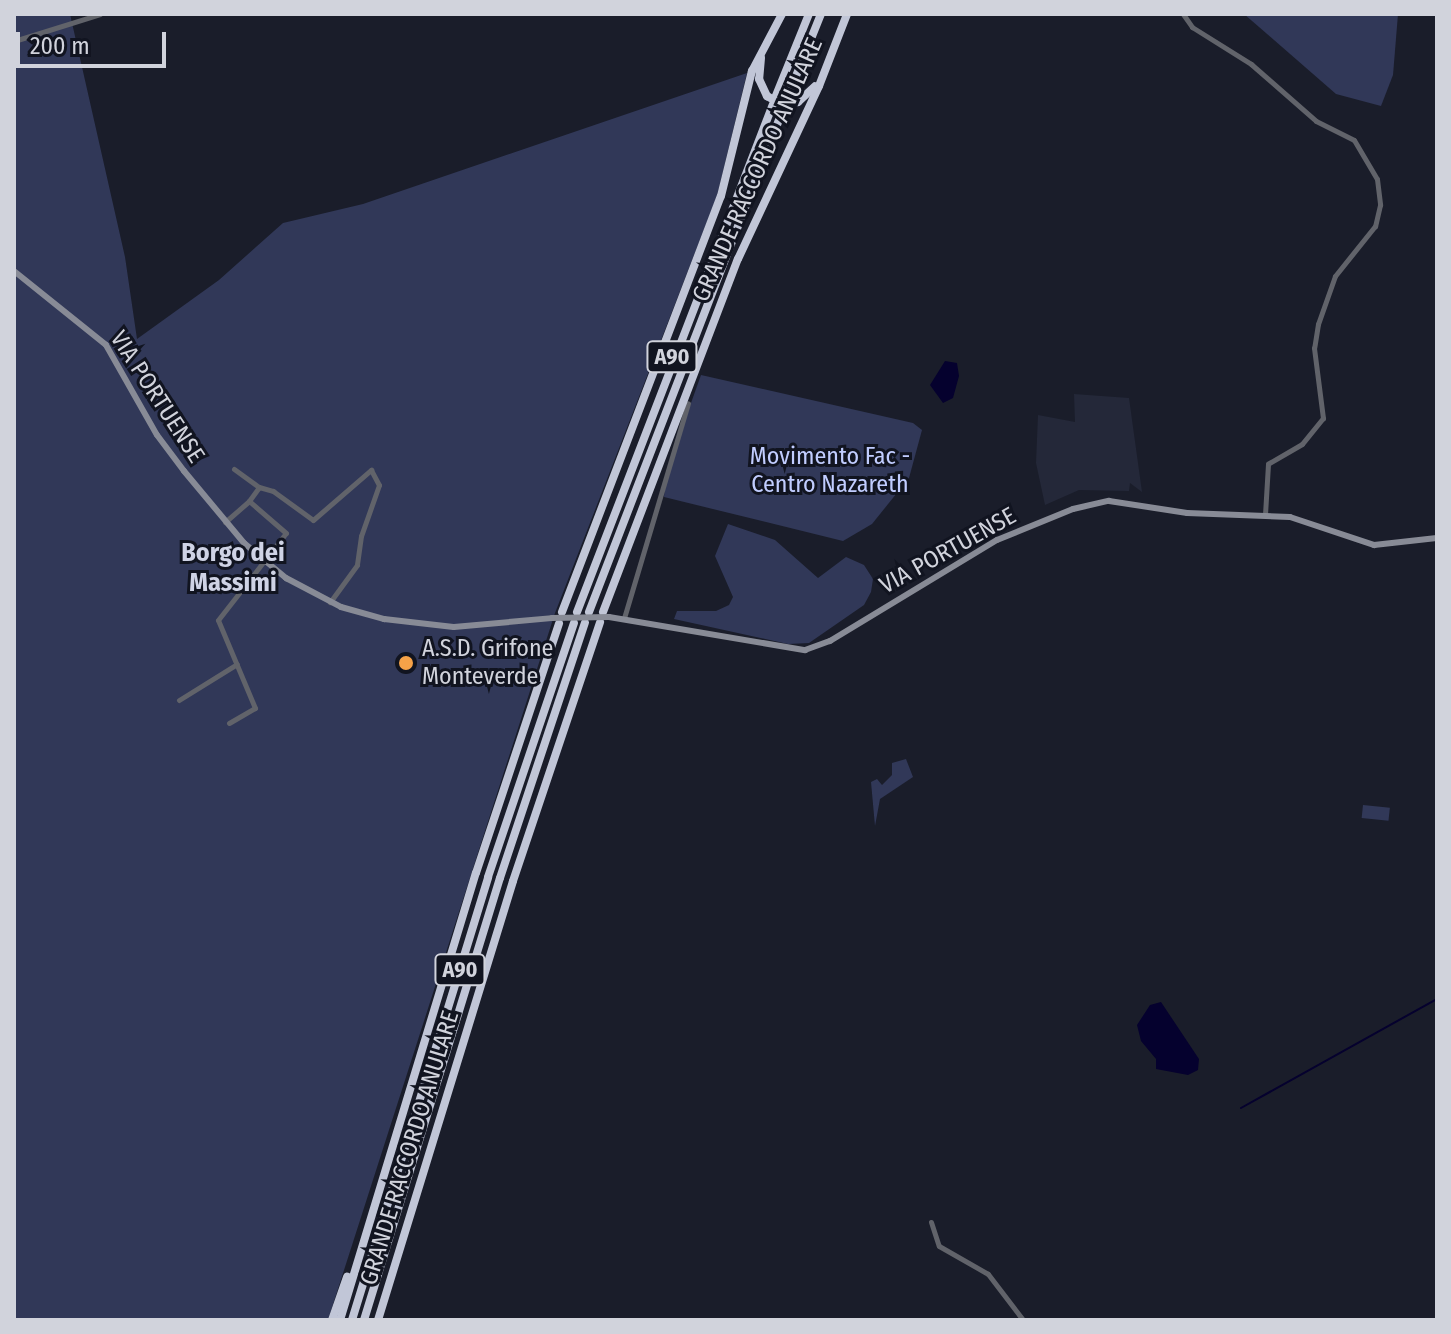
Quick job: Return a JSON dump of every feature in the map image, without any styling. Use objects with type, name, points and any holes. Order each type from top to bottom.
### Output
[{"type":"highway","name":"GRANDE RACCORDO ANULARE","points":[[562,612],[717,207],[749,81],[782,14]]},
{"type":"highway","name":"GRANDE RACCORDO ANULARE","points":[[577,612],[772,99],[809,14]]},
{"type":"highway","name":"GRANDE RACCORDO ANULARE","points":[[589,612],[821,14]]},
{"type":"highway","name":"GRANDE RACCORDO ANULARE","points":[[606,615],[755,216],[832,54],[847,14]]},
{"type":"highway","points":[[772,32],[759,74],[772,99],[783,104],[798,102],[814,87],[832,54]]},
{"type":"highway","name":"GRANDE RACCORDO ANULARE","points":[[374,1204],[556,620]]},
{"type":"highway","name":"GRANDE RACCORDO ANULARE","points":[[378,1320],[513,881],[600,622]]},
{"type":"highway","name":"GRANDE RACCORDO ANULARE","points":[[352,1320],[488,877],[574,623]]},
{"type":"highway","name":"GRANDE RACCORDO ANULARE","points":[[364,1320],[500,878],[585,623]]},
{"type":"highway","points":[[332,1320],[374,1204]]},
{"type":"highway","points":[[340,1320],[374,1204]]},
{"type":"main road","name":"VIA PORTUENSE","points":[[14,271],[106,345],[157,435],[225,522],[266,563],[330,602],[379,618],[454,627],[606,615],[797,652],[830,641],[1003,536],[1086,505],[1119,501],[1195,514],[1265,514],[1315,523],[1374,545],[1437,538]]},
{"type":"street","points":[[14,41],[100,14]]},
{"type":"street","points":[[1183,14],[1196,31],[1251,64],[1316,121],[1354,140],[1377,179],[1380,205],[1375,226],[1335,276],[1318,324],[1314,348],[1323,418],[1302,444],[1268,464],[1265,514]]},
{"type":"street","points":[[624,618],[688,403]]},
{"type":"street","points":[[234,469],[313,520],[371,470],[379,485],[357,565],[330,602]]},
{"type":"street","points":[[225,522],[249,501],[259,487]]},
{"type":"street","points":[[229,723],[255,708],[218,620],[266,563],[286,533],[249,501]]},
{"type":"street","points":[[179,700],[237,664]]},
{"type":"street","points":[[931,1222],[939,1246],[988,1274],[1023,1320]]},
{"type":"shaded area","points":[[945,361],[957,363],[959,376],[953,398],[943,403],[930,385]]},
{"type":"shaded area","points":[[1074,394],[1129,398],[1142,492],[1130,483],[1129,491],[1079,490],[1045,505],[1036,463],[1038,415],[1075,422]]},
{"type":"shaded area","points":[[1161,1002],[1199,1059],[1198,1070],[1188,1075],[1156,1069],[1156,1059],[1141,1041],[1137,1025],[1150,1005]]},
{"type":"green space","points":[[14,14],[70,14],[125,257],[137,339],[219,280],[283,223],[363,204],[747,73],[717,196],[555,613],[328,1320],[14,1320]]},
{"type":"green space","points":[[1244,14],[1398,14],[1393,75],[1381,106],[1336,94]]},
{"type":"green space","name":"Movimento Fac - Centro Nazareth","points":[[701,375],[913,423],[922,430],[909,478],[872,524],[843,541],[664,497],[666,473]]},
{"type":"green space","points":[[728,524],[775,540],[818,578],[846,557],[864,565],[873,579],[871,592],[864,605],[809,643],[788,644],[674,619],[677,611],[716,611],[729,605],[733,597],[715,556]]},
{"type":"green space","points":[[906,759],[913,777],[880,799],[875,826],[871,782],[877,779],[882,785],[892,775],[892,763]]},
{"type":"green space","points":[[1363,805],[1390,808],[1388,821],[1362,818]]},
{"type":"waterway","points":[[1241,1108],[1437,999]]},
{"type":"place","name":"A.S.D. Grifone Monteverde","points":[[406,663]]},
{"type":"district","name":"Borgo dei Massimi","points":[[233,568]]}]
